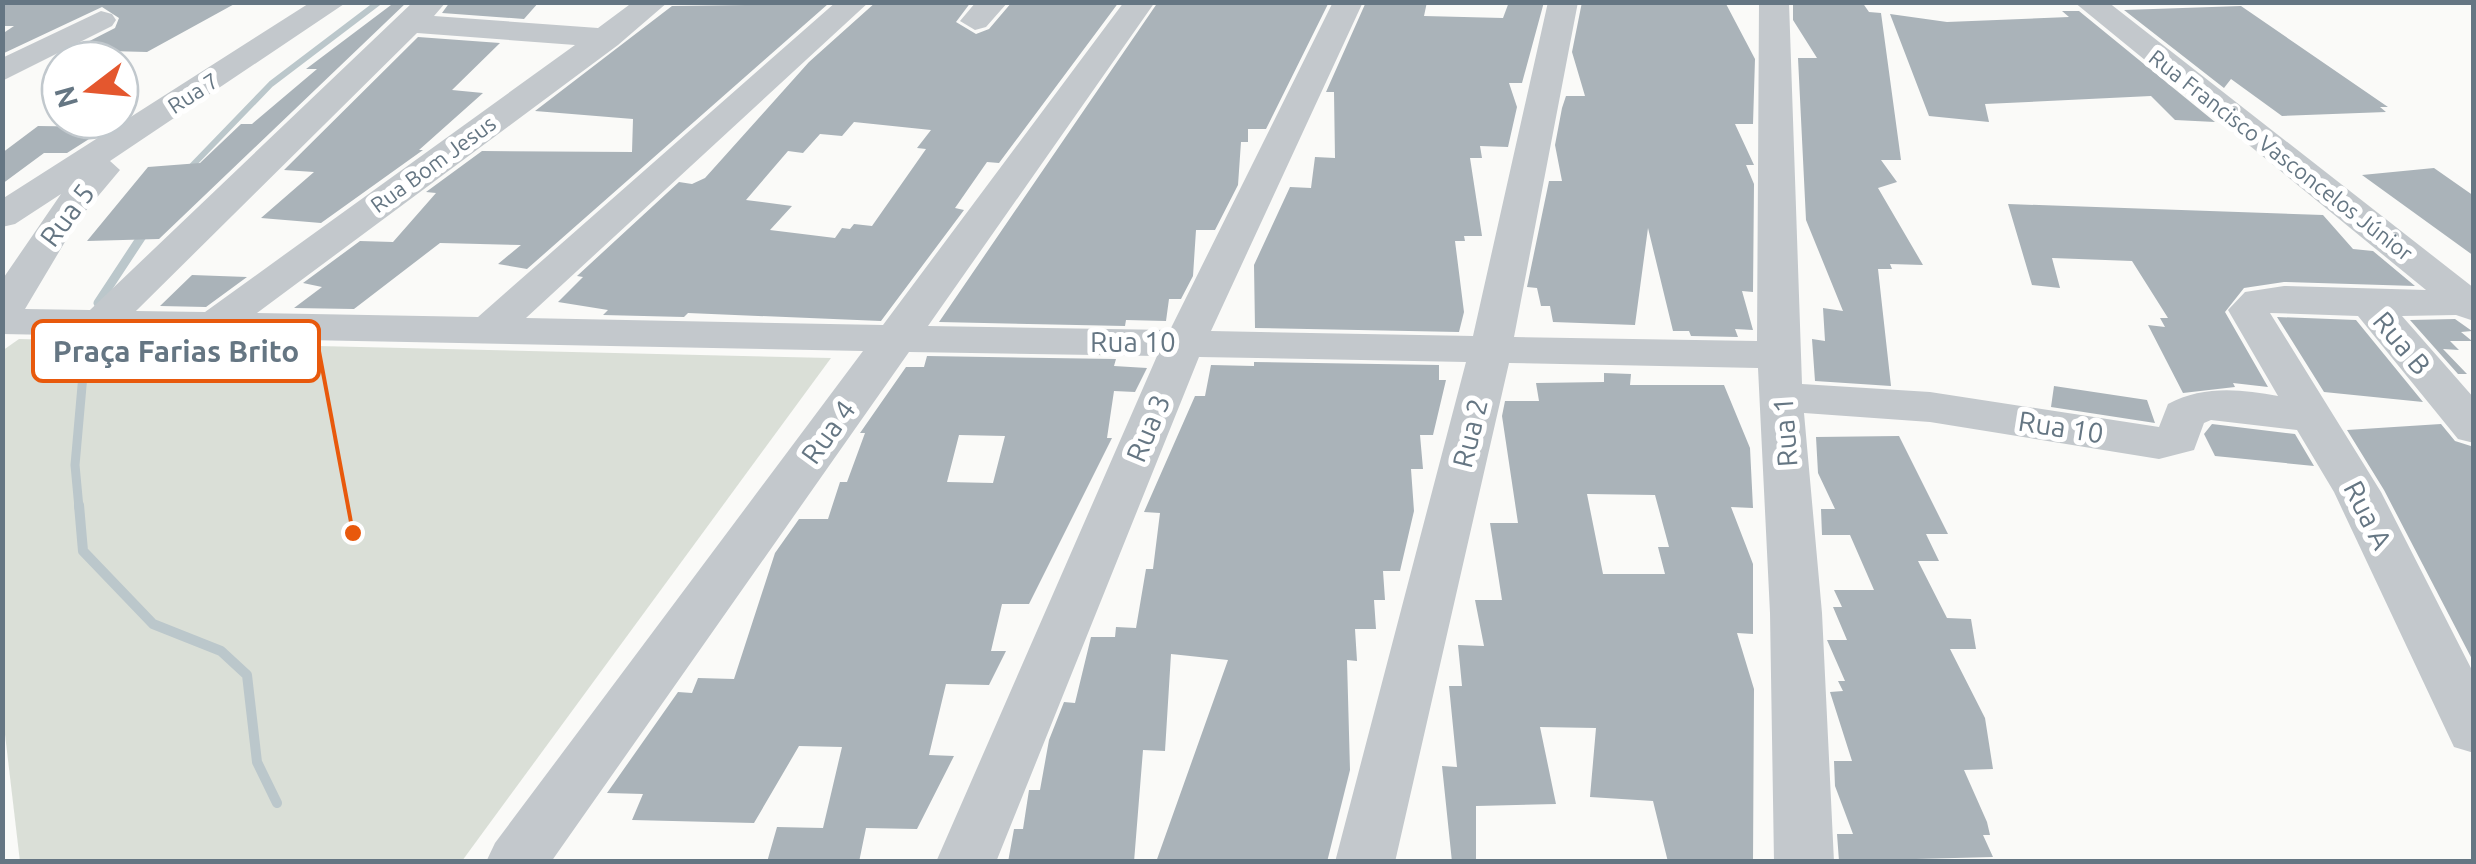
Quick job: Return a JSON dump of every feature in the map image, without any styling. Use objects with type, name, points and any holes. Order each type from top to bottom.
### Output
[{"type":"street","name":"Rua 7","points":[[2,216],[332,2]]},
{"type":"street","name":"Rua Bom Jesus","points":[[213,326],[653,2]]},
{"type":"street","points":[[488,330],[854,2]]},
{"type":"street","name":"Rua 4","points":[[516,862],[1140,2]]},
{"type":"street","name":"Rua 3","points":[[966,862],[1184,343],[1348,2]]},
{"type":"street","name":"Rua 2","points":[[1365,862],[1491,348],[1563,2]]},
{"type":"street","name":"Rua 1","points":[[1774,2],[1781,376],[1796,614],[1804,862]]},
{"type":"street","name":"Rua Francisco Vasconcelos Júnior","points":[[2089,2],[2469,305]]},
{"type":"street","points":[[99,324],[420,13],[607,38]]},
{"type":"street","points":[[2,71],[101,20]]},
{"type":"street","name":"Rua 5","points":[[2,317],[62,214],[144,125]]},
{"type":"street","name":"Rua A","points":[[2370,304],[2284,298],[2259,300],[2248,310],[2457,660],[2474,730]]},
{"type":"street","points":[[2370,304],[2469,305]]},
{"type":"street","name":"Rua B","points":[[2370,304],[2474,428]]},
{"type":"street","name":"Rua 10","points":[[2,317],[99,324],[1491,348],[1781,376],[1930,407],[2159,443],[2178,439],[2184,414],[2200,406],[2230,405],[2316,419]]},
{"type":"shaded area","points":[[19,339],[831,358],[462,861],[20,862],[2,709],[2,351]]},
{"type":"building","points":[[2,2],[238,2],[147,52],[140,52],[140,40],[92,40],[115,28],[119,18],[102,7],[2,54],[2,34],[14,26],[2,26]]},
{"type":"building","points":[[395,2],[407,2],[159,239],[87,241],[148,167],[200,163],[241,124],[252,124],[317,69],[306,69]]},
{"type":"building","points":[[450,2],[539,2],[524,19],[442,13]]},
{"type":"building","points":[[876,2],[971,2],[956,22],[976,34],[989,29],[1012,2],[1119,2],[999,163],[987,162],[955,208],[964,210],[881,321],[688,313],[684,317],[603,315],[608,310],[558,302],[583,277],[577,276],[679,182],[692,184],[705,178],[809,62]],"holes":[[[854,122],[931,130],[917,148],[926,149],[872,226],[854,224],[850,229],[842,228],[835,238],[770,230],[792,206],[746,200],[788,151],[803,153],[820,134],[842,136]]]},
{"type":"building","points":[[1158,2],[1329,2],[1266,129],[1248,129],[1248,142],[1241,142],[1238,185],[1215,230],[1196,230],[1193,276],[1181,299],[1169,299],[1166,321],[1126,320],[1125,326],[939,322]]},
{"type":"building","points":[[1366,2],[1427,2],[1424,16],[1503,18],[1509,2],[1544,2],[1522,83],[1509,83],[1517,107],[1508,147],[1480,146],[1482,158],[1470,158],[1482,236],[1464,236],[1465,241],[1455,241],[1464,312],[1459,332],[1255,328],[1254,265],[1290,187],[1311,188],[1315,157],[1335,158],[1334,92],[1326,92]]},
{"type":"building","points":[[1582,2],[1725,2],[1755,59],[1753,124],[1735,124],[1754,165],[1746,165],[1754,184],[1753,292],[1742,291],[1753,330],[1735,329],[1738,337],[1691,336],[1689,331],[1673,331],[1648,228],[1635,325],[1553,322],[1550,306],[1541,306],[1537,288],[1527,287],[1549,181],[1562,181],[1555,145],[1562,108],[1566,96],[1585,96],[1572,52]]},
{"type":"building","points":[[1793,2],[1862,2],[1869,12],[1881,13],[1901,160],[1881,160],[1897,182],[1878,188],[1923,265],[1890,264],[1892,269],[1878,269],[1891,386],[1815,381],[1812,339],[1825,341],[1823,308],[1843,311],[1806,220],[1798,58],[1817,58],[1793,20]]},
{"type":"building","points":[[828,4],[527,269],[498,264],[521,245],[440,243],[354,309],[294,308],[322,287],[303,283],[360,241],[393,242],[436,193],[426,192],[482,151],[632,152],[633,119],[535,111],[672,6]]},
{"type":"building","points":[[2241,6],[2388,107],[2380,107],[2386,112],[2282,116],[2231,79],[2224,88],[2124,10]]},
{"type":"building","points":[[2062,11],[2079,11],[2215,122],[2175,120],[2151,96],[1985,104],[1989,122],[1929,116],[1890,14],[1947,22],[2069,17]]},
{"type":"building","points":[[418,37],[500,43],[452,90],[483,93],[419,150],[423,150],[321,223],[261,218],[314,172],[284,170]]},
{"type":"building","points":[[38,126],[40,140],[88,140],[67,153],[44,153],[2,184],[2,153]]},
{"type":"building","points":[[2434,168],[2474,196],[2474,256],[2362,175]]},
{"type":"building","points":[[2008,204],[2323,215],[2353,249],[2373,251],[2415,286],[2284,282],[2244,288],[2225,312],[2268,387],[2233,383],[2235,387],[2183,393],[2148,325],[2165,327],[2160,318],[2168,318],[2132,261],[2052,258],[2060,288],[2032,285]]},
{"type":"building","points":[[192,275],[247,277],[206,307],[160,306]]},
{"type":"building","points":[[2277,317],[2356,320],[2423,402],[2324,392]]},
{"type":"building","points":[[2455,319],[2472,331],[2461,332],[2472,341],[2450,341],[2459,350],[2443,349],[2467,374],[2458,374],[2410,320]]},
{"type":"building","points":[[927,356],[1116,359],[1114,366],[1147,368],[1135,392],[1114,391],[1107,438],[1112,438],[1029,604],[1002,604],[991,651],[1006,651],[989,685],[946,684],[929,755],[954,756],[917,829],[866,828],[859,862],[767,862],[777,827],[823,828],[842,747],[799,746],[754,823],[632,820],[643,794],[607,793],[678,692],[692,693],[698,678],[734,679],[775,553],[799,519],[828,519],[840,482],[847,482],[865,433],[860,433],[906,367],[924,367]],"holes":[[[959,435],[1005,436],[993,483],[947,482]]]},
{"type":"building","points":[[1254,362],[1439,365],[1439,380],[1446,380],[1433,435],[1420,435],[1423,469],[1411,469],[1414,511],[1400,571],[1383,571],[1385,600],[1374,600],[1376,629],[1355,629],[1357,661],[1347,660],[1350,770],[1327,862],[1156,862],[1228,660],[1171,654],[1165,751],[1143,750],[1134,862],[1008,862],[1014,829],[1023,829],[1029,790],[1040,790],[1049,740],[1064,702],[1075,703],[1091,637],[1115,637],[1116,627],[1136,628],[1146,569],[1153,569],[1160,513],[1144,512],[1195,396],[1205,396],[1211,365],[1254,366]]},
{"type":"building","points":[[1604,373],[1631,374],[1630,385],[1724,385],[1750,448],[1753,508],[1731,507],[1753,564],[1753,634],[1737,633],[1754,689],[1753,862],[1668,862],[1653,801],[1590,797],[1596,728],[1540,727],[1556,804],[1476,806],[1476,862],[1452,862],[1442,766],[1457,767],[1449,686],[1462,686],[1458,645],[1484,646],[1475,600],[1502,600],[1490,523],[1518,523],[1502,416],[1505,401],[1539,401],[1536,383],[1604,382]],"holes":[[[1587,494],[1655,495],[1669,547],[1658,547],[1665,574],[1603,574]]]},
{"type":"building","points":[[2054,386],[2147,400],[2155,423],[2051,407]]},
{"type":"building","points":[[2212,424],[2295,434],[2314,466],[2215,456],[2204,434]]},
{"type":"building","points":[[2441,424],[2455,441],[2474,447],[2474,663],[2384,490],[2347,430]]},
{"type":"building","points":[[1899,436],[1948,534],[1926,534],[1939,561],[1918,561],[1947,618],[1971,619],[1976,649],[1950,649],[1985,718],[1993,769],[1964,770],[1987,822],[1990,835],[1983,835],[1993,857],[1839,861],[1837,834],[1853,834],[1835,786],[1834,761],[1852,761],[1830,692],[1843,691],[1838,681],[1845,681],[1827,640],[1847,640],[1833,607],[1842,607],[1834,590],[1874,590],[1850,535],[1822,535],[1821,509],[1835,509],[1818,473],[1816,437]]},
{"type":"waterway","points":[[186,172],[271,84],[379,2]]},
{"type":"waterway","points":[[98,303],[146,230]]},
{"type":"waterway","points":[[79,508],[75,465],[86,341]]},
{"type":"waterway","points":[[79,505],[83,551],[153,624],[221,651],[247,675],[257,762],[277,803]]},
{"type":"place","name":"Praça Farias Brito","points":[[353,533]]}]
